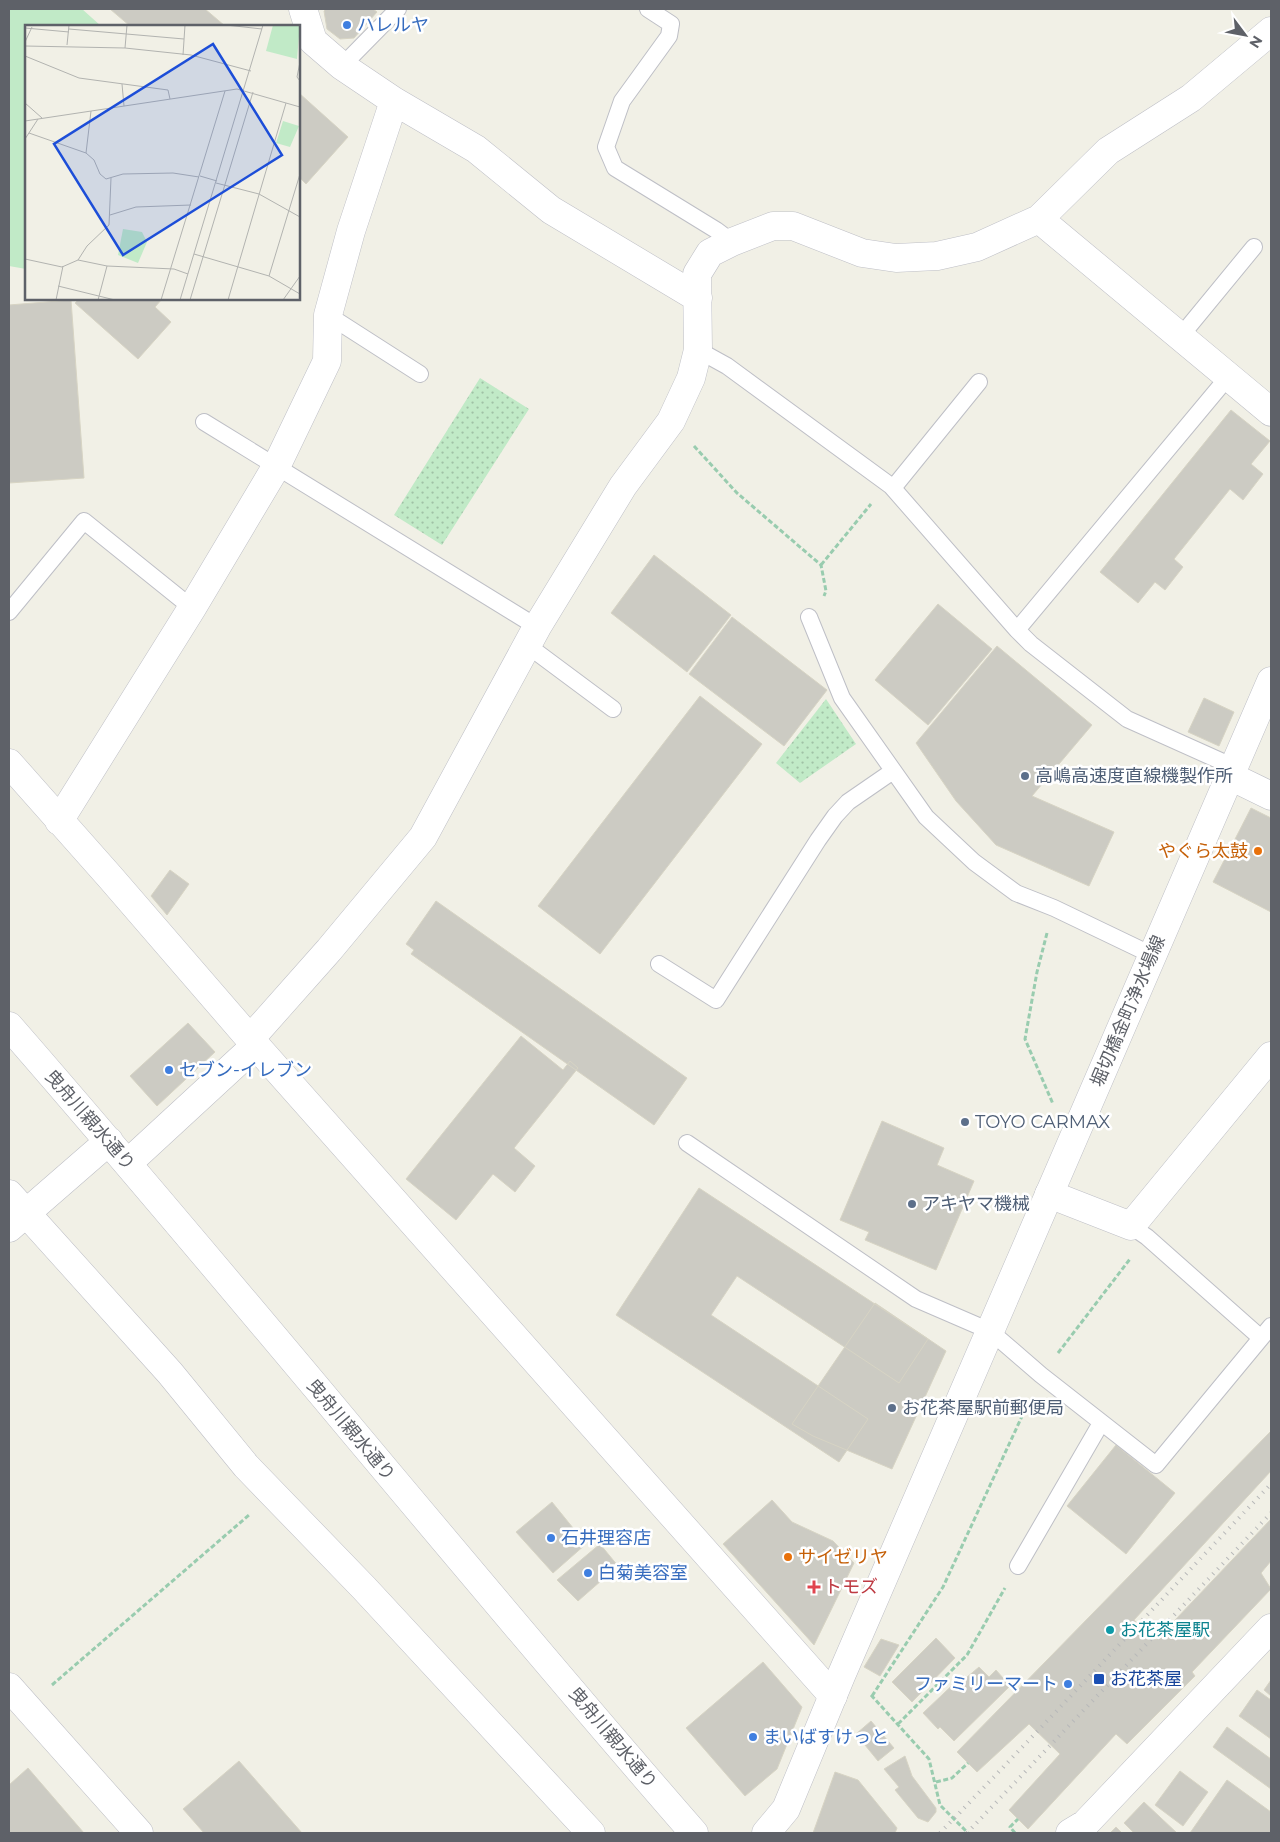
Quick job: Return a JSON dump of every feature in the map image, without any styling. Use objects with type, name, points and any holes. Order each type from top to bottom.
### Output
[{"type":"street","points":[[303,9],[313,41],[342,66],[394,101],[476,150],[551,210],[698,298]]},
{"type":"street","points":[[128,1163],[253,1042],[423,837],[532,636],[622,486],[671,421],[691,378],[698,350],[697,274],[710,253],[773,226],[794,226],[862,253],[896,258],[937,256],[977,247],[1040,219],[1108,151],[1192,98],[1271,31]]},
{"type":"street","points":[[59,820],[192,608],[276,467],[327,361],[328,315],[351,231],[394,101]]},
{"type":"street","points":[[1040,219],[1271,412]]},
{"type":"street","name":"堀切橋金町浄水場線","points":[[766,1833],[786,1809],[837,1686],[1271,681]]},
{"type":"street","points":[[9,763],[253,1042],[837,1686]]},
{"type":"street","points":[[1232,771],[1271,796]]},
{"type":"street","name":"曳舟川親水通り","points":[[9,1026],[128,1163],[348,1428],[694,1833]]},
{"type":"street","points":[[1049,1194],[1139,1231],[1271,1056]]},
{"type":"street","points":[[17,1221],[109,1141]]},
{"type":"street","points":[[9,1194],[17,1221],[170,1372],[246,1466],[364,1588],[591,1833]]},
{"type":"street","points":[[1070,1833],[1085,1824],[1271,1628]]},
{"type":"street","points":[[9,1687],[139,1833]]},
{"type":"lane","points":[[342,66],[398,9]]},
{"type":"lane","points":[[648,9],[672,24],[669,36],[622,101],[606,148],[614,168],[716,230],[732,242]]},
{"type":"lane","points":[[1180,337],[1254,247]]},
{"type":"lane","points":[[328,315],[420,374]]},
{"type":"lane","points":[[698,350],[727,366],[893,488],[1031,644],[1127,719],[1232,771]]},
{"type":"lane","points":[[1017,630],[1228,377]]},
{"type":"lane","points":[[893,488],[978,382]]},
{"type":"lane","points":[[204,422],[276,467],[532,636],[613,709]]},
{"type":"lane","points":[[9,612],[84,521],[192,608]]},
{"type":"lane","points":[[809,617],[842,698],[926,817],[974,862],[1016,893],[1054,908],[1152,955]]},
{"type":"lane","points":[[658,964],[716,1000],[835,816],[848,802],[893,771]]},
{"type":"lane","points":[[686,1144],[916,1298],[990,1331],[1041,1375],[1156,1465],[1266,1332],[1139,1231]]},
{"type":"lane","points":[[1018,1566],[1102,1423]]},
{"type":"path","points":[[671,421],[737,493],[821,565],[826,591],[809,617]]},
{"type":"path","points":[[821,565],[881,492],[893,488]]},
{"type":"path","points":[[1054,908],[1036,972],[1025,1039],[1057,1113],[1077,1130]]},
{"type":"path","points":[[872,1696],[943,1587],[1041,1375],[1139,1231]]},
{"type":"path","points":[[27,1707],[273,1495]]},
{"type":"path","points":[[898,1724],[967,1655],[1018,1566]]},
{"type":"path","points":[[837,1686],[872,1696],[898,1724],[929,1759],[940,1805],[968,1833]]},
{"type":"path","points":[[936,1782],[952,1778],[968,1763]]},
{"type":"path","points":[[1015,1833],[1010,1827],[1018,1820]]},
{"type":"green space","points":[[9,9],[82,9],[100,25],[25,25],[25,269],[9,266]]},
{"type":"green space","points":[[480,378],[529,409],[442,545],[394,515]]},
{"type":"green space","points":[[826,699],[856,744],[800,783],[776,763]]},
{"type":"building","points":[[110,9],[205,9],[224,25],[129,25]]},
{"type":"building","points":[[326,9],[373,9],[377,12],[354,38],[340,39],[327,29],[324,11]]},
{"type":"building","points":[[300,94],[348,137],[306,184],[300,178]]},
{"type":"building","points":[[71,300],[84,478],[9,483],[9,305]]},
{"type":"building","points":[[78,300],[161,300],[155,307],[171,322],[138,359],[75,303]]},
{"type":"building","points":[[1231,410],[1270,441],[1251,464],[1263,474],[1243,500],[1230,489],[1174,559],[1183,567],[1165,590],[1155,582],[1138,603],[1100,572]]},
{"type":"building","points":[[654,555],[731,615],[687,672],[611,613]]},
{"type":"building","points":[[938,604],[992,649],[928,725],[875,680]]},
{"type":"building","points":[[732,617],[827,690],[784,746],[689,674]]},
{"type":"building","points":[[997,646],[1092,725],[1032,796],[1114,832],[1089,886],[996,845],[956,801],[916,743]]},
{"type":"building","points":[[700,696],[762,744],[600,954],[538,906]]},
{"type":"building","points":[[1204,698],[1234,712],[1219,746],[1188,732]]},
{"type":"building","points":[[1251,808],[1271,818],[1271,912],[1213,882]]},
{"type":"building","points":[[170,870],[189,884],[167,915],[151,896]]},
{"type":"building","points":[[436,901],[687,1078],[654,1125],[411,954],[414,950],[406,944]]},
{"type":"building","points":[[188,1023],[215,1052],[157,1106],[130,1076]]},
{"type":"building","points":[[521,1036],[563,1070],[570,1061],[578,1068],[514,1148],[535,1166],[515,1192],[493,1174],[456,1220],[406,1179]]},
{"type":"building","points":[[882,1121],[944,1148],[937,1165],[974,1181],[936,1270],[865,1240],[869,1232],[840,1220]]},
{"type":"building","points":[[699,1188],[928,1339],[899,1383],[737,1276],[711,1315],[868,1419],[839,1462],[616,1315]]},
{"type":"building","points":[[875,1303],[946,1351],[892,1469],[813,1436],[792,1424]]},
{"type":"building","name":"お花茶屋駅","points":[[1271,1431],[1271,1471],[1134,1620],[1156,1640],[1271,1519],[1271,1561],[1261,1573],[1271,1589],[1192,1672],[1195,1676],[1127,1744],[1116,1734],[1028,1829],[1009,1810],[1060,1754],[1029,1724],[977,1772],[957,1752]]},
{"type":"building","points":[[1116,1445],[1175,1493],[1126,1554],[1067,1506]]},
{"type":"building","points":[[772,1500],[792,1522],[833,1541],[854,1563],[814,1645],[723,1544]]},
{"type":"building","name":"石井理容店","points":[[552,1502],[586,1544],[553,1573],[516,1532]]},
{"type":"building","name":"白菊美容室","points":[[600,1544],[618,1566],[578,1601],[557,1580]]},
{"type":"building","points":[[936,1638],[955,1658],[912,1702],[892,1682]]},
{"type":"building","points":[[881,1639],[899,1645],[880,1676],[864,1667]]},
{"type":"building","points":[[763,1662],[802,1707],[777,1769],[745,1796],[686,1728]]},
{"type":"building","points":[[979,1667],[989,1677],[996,1670],[1010,1686],[954,1741],[940,1727],[938,1729],[923,1713],[963,1675],[966,1678]]},
{"type":"building","points":[[1271,1680],[1271,1696],[1264,1690]]},
{"type":"building","points":[[1257,1690],[1271,1700],[1271,1739],[1239,1716]]},
{"type":"building","points":[[871,1721],[894,1748],[878,1761],[856,1734]]},
{"type":"building","points":[[1227,1727],[1271,1759],[1271,1789],[1213,1747]]},
{"type":"building","points":[[905,1756],[912,1776],[936,1808],[936,1812],[928,1822],[918,1818],[895,1790],[899,1787],[884,1769]]},
{"type":"building","points":[[239,1761],[302,1833],[204,1833],[183,1809]]},
{"type":"building","points":[[28,1768],[84,1833],[9,1833],[9,1785]]},
{"type":"building","points":[[1180,1771],[1208,1792],[1183,1826],[1155,1805]]},
{"type":"building","points":[[835,1772],[858,1780],[897,1828],[895,1833],[813,1833]]},
{"type":"building","points":[[1227,1780],[1271,1812],[1271,1833],[1190,1833]]},
{"type":"building","points":[[1144,1802],[1177,1833],[1134,1833],[1124,1823]]},
{"type":"building","points":[[1116,1827],[1122,1833],[1110,1833]]},
{"type":"railway","points":[[940,1833],[1271,1484]]},
{"type":"railway","points":[[967,1833],[1271,1513]]},
{"type":"place","name":"ハレルヤ","points":[[347,25]]},
{"type":"place","name":"高嶋高速度直線機製作所","points":[[1025,776]]},
{"type":"place","name":"やぐら太鼓","points":[[1258,851]]},
{"type":"place","name":"セブン-イレブン","points":[[169,1070]]},
{"type":"place","name":"TOYO CARMAX","points":[[965,1122]]},
{"type":"place","name":"アキヤマ機械","points":[[912,1204]]},
{"type":"place","name":"お花茶屋駅前郵便局","points":[[892,1408]]},
{"type":"place","name":"石井理容店","points":[[551,1538]]},
{"type":"place","name":"サイゼリヤ","points":[[788,1557]]},
{"type":"place","name":"白菊美容室","points":[[588,1573]]},
{"type":"place","name":"トモズ","points":[[814,1587]]},
{"type":"place","name":"お花茶屋駅","points":[[1110,1630]]},
{"type":"place","name":"お花茶屋","points":[[1099,1679]]},
{"type":"place","name":"ファミリーマート","points":[[1068,1684]]},
{"type":"place","name":"まいばすけっと","points":[[753,1737]]}]
